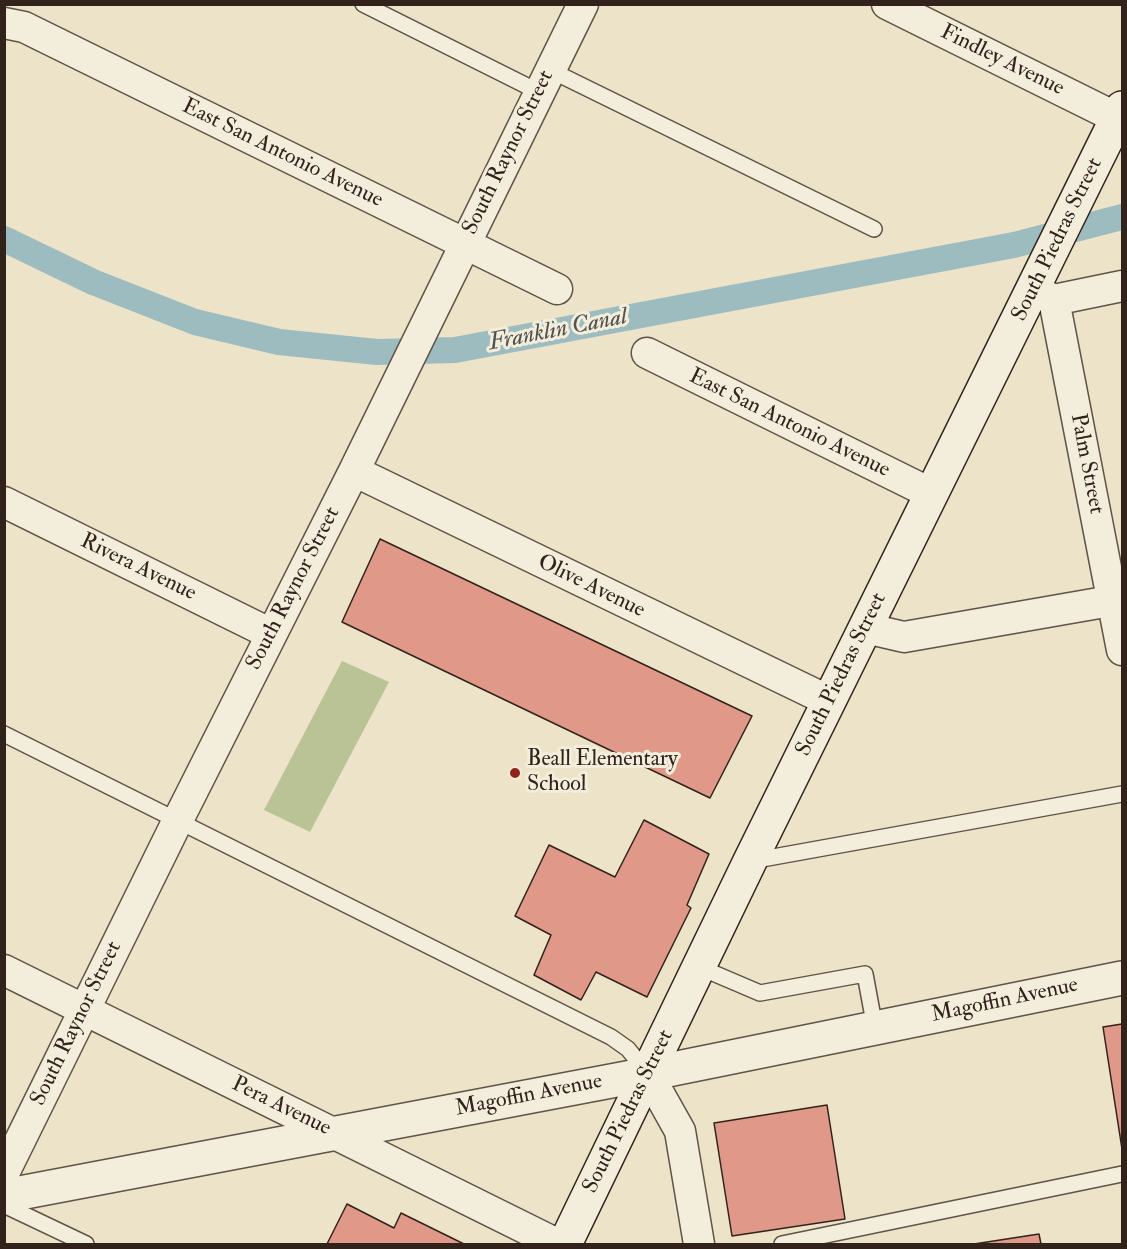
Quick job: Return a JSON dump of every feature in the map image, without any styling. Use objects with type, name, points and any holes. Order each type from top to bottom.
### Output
[{"type":"main road","name":"South Piedras Street","points":[[565,1245],[750,861],[932,494],[1044,295],[1049,259],[1120,113]]},
{"type":"main road","name":"Magoffin Avenue","points":[[4,1196],[648,1074],[1122,978]]},
{"type":"street","name":"South Raynor Street","points":[[4,1173],[354,471],[582,4]]},
{"type":"street","name":"Findley Avenue","points":[[887,4],[1120,113]]},
{"type":"street","name":"East San Antonio Avenue","points":[[4,23],[24,27],[557,289]]},
{"type":"street","points":[[1044,295],[1122,286]]},
{"type":"street","name":"Palm Street","points":[[1044,295],[1118,600],[1122,650]]},
{"type":"street","name":"East San Antonio Avenue","points":[[647,353],[932,494]]},
{"type":"street","name":"Olive Avenue","points":[[354,471],[829,701]]},
{"type":"street","name":"Rivera Avenue","points":[[4,502],[272,634]]},
{"type":"street","points":[[866,628],[904,637],[1118,600]]},
{"type":"street","name":"Pera Avenue","points":[[4,970],[557,1245]]},
{"type":"street","points":[[648,1074],[680,1131],[699,1245]]},
{"type":"lane","points":[[363,4],[545,81],[874,229]]},
{"type":"lane","points":[[4,734],[611,1037],[628,1049],[648,1074]]},
{"type":"lane","points":[[750,861],[1122,794]]},
{"type":"lane","points":[[699,967],[760,993],[865,974],[875,1028]]},
{"type":"lane","points":[[782,1245],[1122,1174]]},
{"type":"lane","points":[[4,1205],[86,1245]]},
{"type":"green space","points":[[342,661],[389,682],[310,832],[264,810]]},
{"type":"building","points":[[380,539],[752,716],[710,798],[342,622]]},
{"type":"building","points":[[644,820],[709,854],[687,905],[691,908],[647,997],[596,972],[581,1000],[534,975],[551,935],[515,916],[549,845],[615,877]]},
{"type":"building","points":[[1122,1024],[1122,1149],[1103,1027]]},
{"type":"building","points":[[827,1105],[845,1219],[732,1236],[714,1123]]},
{"type":"building","points":[[347,1204],[394,1228],[401,1213],[464,1244],[327,1244]]},
{"type":"building","points":[[1039,1234],[1041,1244],[974,1244]]},
{"type":"waterway","name":"Franklin Canal","points":[[4,239],[93,282],[195,322],[279,342],[377,352],[455,350],[1014,245],[1122,217]]},
{"type":"place","name":"Beall Elementary School","points":[[515,773]]}]
